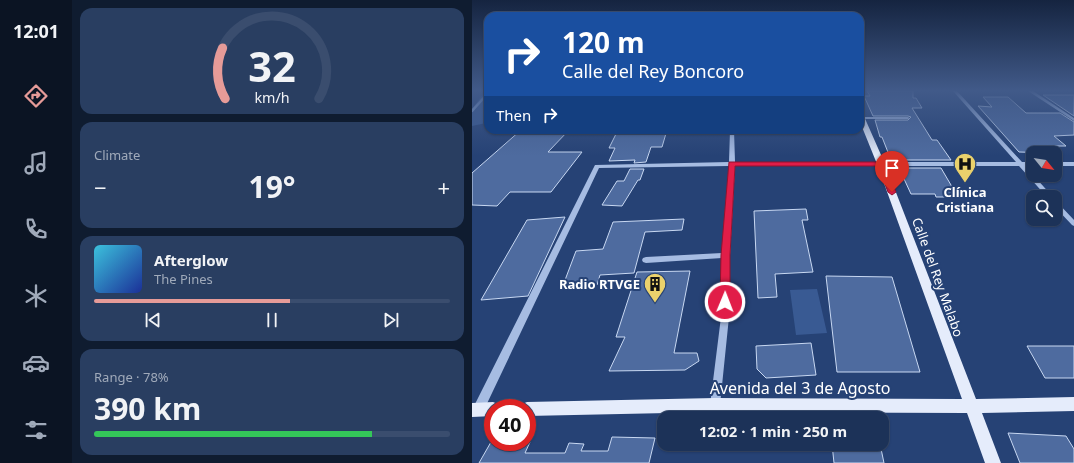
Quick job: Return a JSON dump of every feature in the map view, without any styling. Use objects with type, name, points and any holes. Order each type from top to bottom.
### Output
[{"type":"main road","name":"Calle del Rey Malabo","points":[[864,123],[881,164],[993,463]]},
{"type":"main road","name":"Avenida del 3 de Agosto","points":[[536,409],[715,406],[971,406],[1074,404]]},
{"type":"street","points":[[974,113],[1044,190]]},
{"type":"street","points":[[1063,113],[1074,120]]},
{"type":"street","points":[[864,116],[908,118]]},
{"type":"street","points":[[715,406],[725,317],[726,255],[732,164],[732,134]]},
{"type":"street","points":[[481,410],[597,166],[732,164],[1026,164]]},
{"type":"street","points":[[1062,164],[1074,164]]},
{"type":"street","points":[[1062,211],[1074,224]]},
{"type":"street","points":[[646,260],[726,255]]},
{"type":"shaded area","points":[[472,113],[484,113],[484,123],[472,126]]},
{"type":"shaded area","points":[[817,289],[827,333],[796,335],[790,290]]},
{"type":"building","points":[[871,113],[915,113],[932,140],[937,140],[951,160],[891,160],[882,137],[880,137],[875,120],[908,120],[911,117],[873,116]]},
{"type":"building","points":[[984,113],[1060,113],[1074,122],[1074,135],[1054,136],[1066,146],[1026,146],[1026,152],[1019,152]]},
{"type":"building","points":[[516,134],[565,134],[548,152],[582,152],[551,192],[510,192],[497,206],[472,205],[472,173]]},
{"type":"building","points":[[616,134],[666,134],[662,147],[651,147],[646,162],[634,163],[635,160],[609,161],[615,148],[609,148]]},
{"type":"building","points":[[899,168],[941,168],[958,197],[936,197],[935,194],[911,194]]},
{"type":"building","points":[[630,169],[644,169],[640,180],[638,180],[622,206],[602,205],[617,181],[624,181]]},
{"type":"building","points":[[806,209],[808,220],[802,220],[813,272],[775,274],[777,297],[758,298],[754,211]]},
{"type":"building","points":[[565,217],[528,296],[481,300],[527,220]]},
{"type":"building","points":[[684,219],[682,230],[645,232],[634,273],[600,275],[597,285],[562,288],[576,251],[603,249],[613,222]]},
{"type":"building","name":"Radio RTVGE","points":[[690,271],[674,353],[697,353],[699,361],[685,370],[609,371],[625,337],[616,337],[637,272]]},
{"type":"building","points":[[826,276],[892,277],[920,372],[837,372]]},
{"type":"building","points":[[811,343],[816,375],[766,378],[757,369],[756,346]]},
{"type":"building","points":[[1027,346],[1074,346],[1074,378],[1045,378]]},
{"type":"building","points":[[1008,433],[1066,436],[1074,449],[1074,463],[1020,463]]},
{"type":"building","points":[[612,437],[655,438],[649,463],[479,463],[486,451],[565,453],[569,443],[584,444],[581,451],[608,451]]},
{"type":"building","points":[[833,451],[881,451],[884,463],[834,463]]},
{"type":"place","name":"Clínica Cristiana","points":[[965,184]]},
{"type":"place","name":"Radio RTVGE","points":[[655,304]]},
{"type":"route","points":[[725,302],[726,255],[732,164],[881,164],[892,192]]}]
